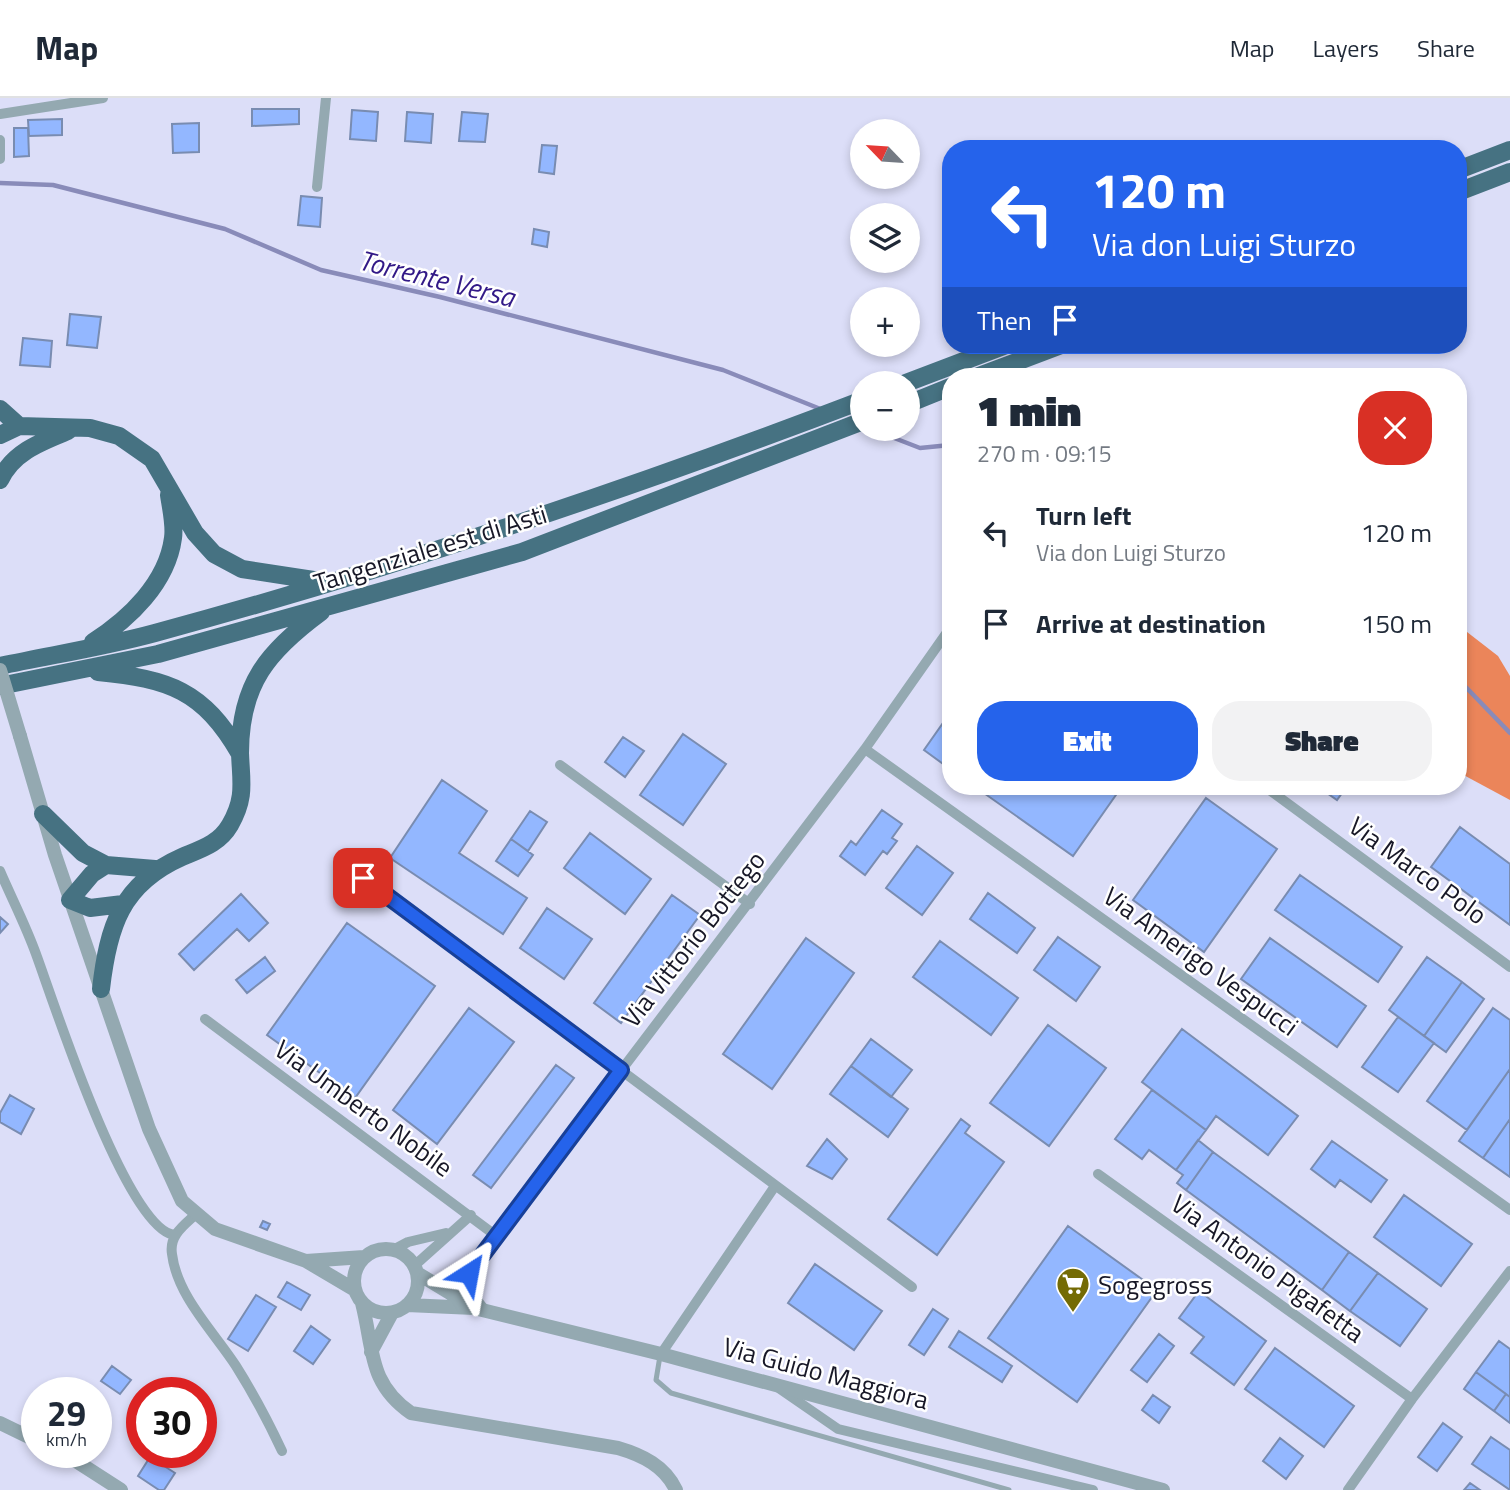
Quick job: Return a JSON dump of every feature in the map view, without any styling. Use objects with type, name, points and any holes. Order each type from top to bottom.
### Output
[{"type":"highway","points":[[1467,167],[1510,150]]},
{"type":"highway","points":[[1467,189],[1510,172]]},
{"type":"highway","points":[[945,368],[982,354]]},
{"type":"highway","points":[[1000,368],[1037,354]]},
{"type":"highway","points":[[920,378],[942,369]]},
{"type":"highway","points":[[920,399],[942,390]]},
{"type":"highway","name":"Tangenziale est di Asti","points":[[0,668],[153,634],[509,528],[719,455],[850,405]]},
{"type":"highway","points":[[0,409],[19,426]]},
{"type":"highway","points":[[0,435],[19,426],[105,430],[136,445],[152,459],[205,545],[228,563],[261,573],[327,582]]},
{"type":"highway","name":"Tangenziale est di Asti","points":[[0,686],[158,654],[522,552],[850,426]]},
{"type":"highway","points":[[2,471],[33,445],[75,429]]},
{"type":"highway","points":[[82,649],[116,628],[150,592],[164,569],[173,537],[169,488]]},
{"type":"highway","points":[[101,989],[108,938],[122,904],[155,869],[216,843],[223,835],[241,797],[244,779],[240,754],[243,719],[252,686],[270,654],[330,606]]},
{"type":"highway","points":[[81,670],[159,681],[193,697],[223,724],[240,754]]},
{"type":"highway","points":[[43,814],[83,853],[106,865],[155,869]]},
{"type":"highway","points":[[106,865],[92,874],[70,900],[90,908],[122,904]]},
{"type":"street","points":[[0,114],[103,98]]},
{"type":"street","points":[[317,187],[326,98]]},
{"type":"street","points":[[0,140],[0,159]]},
{"type":"street","name":"Via Vittorio Bottego","points":[[480,1309],[467,1287],[475,1263],[750,904],[942,639]]},
{"type":"street","points":[[0,668],[70,900],[149,1129],[182,1200],[195,1215],[234,1238],[306,1261],[355,1290]]},
{"type":"street","name":"Via Amerigo Vespucci","points":[[865,749],[1510,1210]]},
{"type":"street","points":[[560,765],[750,904]]},
{"type":"street","name":"Via Marco Polo","points":[[1276,795],[1510,967]]},
{"type":"street","points":[[0,871],[35,952],[63,1033],[114,1155],[140,1206],[160,1230],[175,1235]]},
{"type":"street","points":[[363,878],[912,1287]]},
{"type":"street","name":"Via Umberto Nobile","points":[[205,1019],[495,1235]]},
{"type":"street","name":"Via Antonio Pigafetta","points":[[1098,1174],[1412,1399]]},
{"type":"street","points":[[661,1354],[775,1186]]},
{"type":"street","points":[[195,1215],[175,1235],[171,1253],[178,1275],[201,1318],[259,1403],[282,1451]]},
{"type":"street","points":[[415,1270],[449,1233],[471,1215]]},
{"type":"street","points":[[306,1261],[364,1257],[373,1252],[393,1250],[408,1242],[449,1233]]},
{"type":"street","points":[[362,1303],[371,1310],[392,1312],[407,1305],[416,1290],[415,1270],[405,1256],[393,1250]]},
{"type":"street","points":[[364,1257],[355,1272],[355,1290],[362,1303],[371,1353],[380,1383],[393,1400],[411,1413],[618,1448],[639,1454],[658,1467],[676,1490]]},
{"type":"street","name":"Via Guido Maggiora","points":[[415,1270],[480,1309]]},
{"type":"street","points":[[1348,1490],[1412,1399],[1510,1271]]},
{"type":"street","name":"Via Guido Maggiora","points":[[407,1305],[480,1309],[661,1354],[1163,1490]]},
{"type":"street","points":[[371,1353],[392,1312]]},
{"type":"street","points":[[775,1385],[838,1429],[1093,1490]]},
{"type":"street","points":[[0,1423],[21,1433]]},
{"type":"street","points":[[87,1468],[121,1490]]},
{"type":"lane","points":[[661,1354],[656,1380],[671,1394],[1009,1490]]},
{"type":"shaded area","points":[[1467,632],[1498,656],[1510,676],[1510,800],[1467,777]]},
{"type":"building","points":[[252,109],[299,109],[299,124],[252,126]]},
{"type":"building","points":[[352,110],[378,112],[376,141],[350,139]]},
{"type":"building","points":[[407,112],[433,114],[431,143],[405,141]]},
{"type":"building","points":[[462,112],[488,114],[485,142],[459,141]]},
{"type":"building","points":[[62,119],[62,135],[29,136],[28,120]]},
{"type":"building","points":[[199,123],[199,152],[173,153],[172,124]]},
{"type":"building","points":[[14,128],[28,128],[29,156],[14,157]]},
{"type":"building","points":[[542,145],[557,146],[554,174],[539,172]]},
{"type":"building","points":[[301,196],[322,198],[320,227],[298,225]]},
{"type":"building","points":[[534,229],[549,232],[547,247],[532,244]]},
{"type":"building","points":[[70,314],[101,317],[97,348],[67,345]]},
{"type":"building","points":[[23,338],[52,341],[50,367],[20,365]]},
{"type":"building","points":[[942,724],[942,763],[924,750]]},
{"type":"building","points":[[683,734],[726,764],[683,825],[640,795]]},
{"type":"building","points":[[623,737],[644,751],[625,777],[605,762]]},
{"type":"building","points":[[442,780],[487,811],[459,853],[527,898],[503,934],[390,858]]},
{"type":"building","points":[[987,795],[1116,795],[1073,856]]},
{"type":"building","points":[[1206,798],[1277,849],[1204,952],[1133,900]]},
{"type":"building","points":[[882,810],[902,824],[892,838],[897,841],[887,854],[883,851],[865,875],[840,856],[851,841],[856,845]]},
{"type":"building","points":[[530,811],[547,822],[528,851],[511,839]]},
{"type":"building","points":[[1460,827],[1510,864],[1510,925],[1431,867]]},
{"type":"building","points":[[590,833],[651,879],[625,914],[564,868]]},
{"type":"building","points":[[511,839],[533,855],[518,876],[496,861]]},
{"type":"building","points":[[917,846],[953,873],[922,915],[886,888]]},
{"type":"building","points":[[1300,875],[1402,947],[1378,982],[1275,910]]},
{"type":"building","points":[[988,893],[1035,928],[1017,953],[970,919]]},
{"type":"building","points":[[241,894],[268,923],[249,941],[237,929],[194,970],[179,954]]},
{"type":"building","points":[[672,895],[700,915],[621,1023],[594,1003]]},
{"type":"building","points":[[547,908],[592,939],[564,979],[520,948]]},
{"type":"building","points":[[0,917],[8,924],[0,933]]},
{"type":"building","points":[[347,923],[435,986],[355,1098],[267,1035]]},
{"type":"building","points":[[1058,937],[1100,967],[1076,1001],[1034,970]]},
{"type":"building","points":[[806,938],[854,973],[772,1089],[723,1054]]},
{"type":"building","points":[[1270,938],[1366,1006],[1337,1047],[1241,979]]},
{"type":"building","points":[[940,941],[1018,998],[991,1035],[913,977]]},
{"type":"building","points":[[265,957],[275,971],[247,993],[236,980]]},
{"type":"building","points":[[1427,957],[1462,982],[1424,1036],[1389,1010]]},
{"type":"building","points":[[1462,982],[1484,999],[1446,1052],[1424,1036]]},
{"type":"building","points":[[469,1008],[514,1042],[437,1144],[393,1110]]},
{"type":"building","points":[[1493,1008],[1510,1020],[1510,1069],[1467,1130],[1427,1101]]},
{"type":"building","points":[[1398,1017],[1434,1043],[1398,1092],[1362,1067]]},
{"type":"building","points":[[1048,1025],[1106,1068],[1049,1146],[990,1103]]},
{"type":"building","points":[[1182,1029],[1298,1116],[1268,1155],[1216,1116],[1206,1130],[1142,1082]]},
{"type":"building","points":[[871,1039],[912,1070],[891,1097],[851,1066]]},
{"type":"building","points":[[556,1065],[574,1078],[491,1188],[473,1175]]},
{"type":"building","points":[[851,1066],[908,1109],[888,1137],[830,1094]]},
{"type":"building","points":[[1510,1069],[1510,1119],[1483,1158],[1459,1141]]},
{"type":"building","points":[[1152,1090],[1206,1130],[1176,1170],[1149,1150],[1142,1159],[1115,1139]]},
{"type":"building","points":[[10,1095],[34,1109],[21,1134],[0,1122],[0,1113]]},
{"type":"building","points":[[961,1119],[970,1126],[965,1133],[1004,1162],[937,1255],[888,1219]]},
{"type":"building","points":[[1510,1119],[1510,1177],[1483,1158]]},
{"type":"building","points":[[827,1139],[847,1159],[832,1179],[807,1166]]},
{"type":"building","points":[[1198,1140],[1213,1152],[1186,1190],[1177,1183],[1183,1175],[1176,1170]]},
{"type":"building","points":[[1332,1141],[1387,1180],[1371,1202],[1340,1180],[1335,1187],[1311,1169]]},
{"type":"building","points":[[1213,1152],[1349,1252],[1322,1290],[1186,1190]]},
{"type":"building","points":[[1404,1195],[1472,1244],[1441,1286],[1374,1237]]},
{"type":"building","points":[[263,1221],[270,1224],[267,1230],[260,1227]]},
{"type":"building","name":"Sogegross","points":[[1068,1226],[1157,1290],[1077,1402],[988,1338]]},
{"type":"building","points":[[1349,1252],[1378,1273],[1350,1311],[1322,1290]]},
{"type":"building","points":[[815,1264],[882,1311],[854,1350],[788,1303]]},
{"type":"building","points":[[1378,1273],[1427,1309],[1400,1346],[1350,1311]]},
{"type":"building","points":[[287,1282],[310,1295],[301,1310],[278,1297]]},
{"type":"building","points":[[1199,1291],[1266,1341],[1234,1385],[1191,1353],[1204,1337],[1179,1318]]},
{"type":"building","points":[[256,1295],[276,1307],[248,1351],[228,1339]]},
{"type":"building","points":[[933,1309],[948,1319],[924,1355],[909,1345]]},
{"type":"building","points":[[311,1326],[330,1340],[313,1364],[294,1351]]},
{"type":"building","points":[[959,1331],[1012,1366],[1002,1382],[949,1347]]},
{"type":"building","points":[[1159,1334],[1174,1346],[1147,1382],[1131,1370]]},
{"type":"building","points":[[1499,1341],[1510,1349],[1510,1397],[1476,1372]]},
{"type":"building","points":[[1275,1348],[1354,1406],[1324,1447],[1245,1389]]},
{"type":"building","points":[[112,1366],[127,1377],[126,1386],[120,1394],[112,1389],[112,1377],[104,1377]]},
{"type":"building","points":[[1476,1372],[1506,1394],[1494,1411],[1464,1389]]},
{"type":"building","points":[[1506,1394],[1510,1397],[1510,1423],[1494,1411]]},
{"type":"building","points":[[1153,1395],[1170,1407],[1159,1423],[1142,1410]]},
{"type":"building","points":[[1443,1423],[1462,1437],[1437,1471],[1418,1457]]},
{"type":"building","points":[[1491,1437],[1510,1450],[1510,1490],[1472,1464]]},
{"type":"building","points":[[1280,1438],[1303,1456],[1286,1479],[1263,1461]]},
{"type":"building","points":[[143,1468],[167,1468],[175,1473],[164,1490],[159,1490],[138,1476]]},
{"type":"building","points":[[1470,1483],[1480,1490],[1464,1490]]},
{"type":"waterway","name":"Torrente Versa","points":[[0,183],[53,185],[225,229],[321,270],[440,297],[723,370],[823,410]]},
{"type":"waterway","name":"Torrente Versa","points":[[902,441],[920,448],[942,446]]},
{"type":"waterway","name":"Torrente Versa","points":[[1467,688],[1510,733]]},
{"type":"place","name":"Sogegross","points":[[1073,1314]]},
{"type":"route","points":[[363,878],[621,1070],[469,1273]]}]
